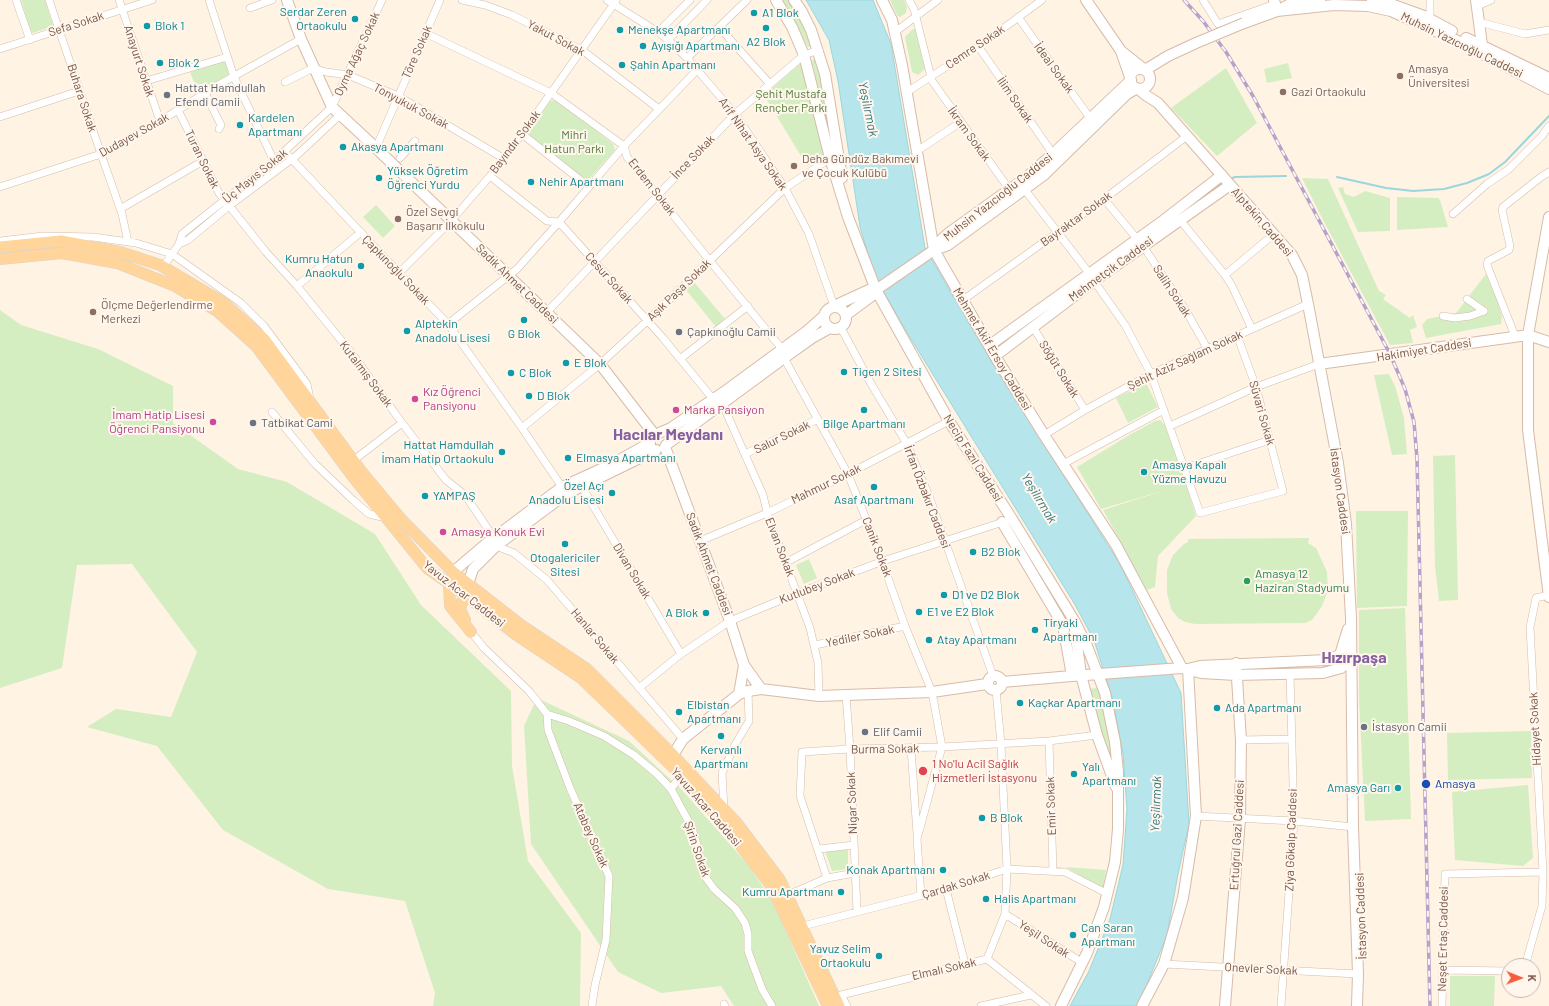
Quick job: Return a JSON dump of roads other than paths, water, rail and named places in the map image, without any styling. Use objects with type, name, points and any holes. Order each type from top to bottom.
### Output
[{"type":"main road","name":"Yavuz Acar Caddesi","points":[[0,247],[61,242],[120,252],[163,267],[224,303],[264,339],[354,460],[389,498],[401,519],[453,572],[466,589],[515,634],[581,678],[681,775],[728,829],[772,886],[828,1006]]},
{"type":"main road","name":"Yavuz Acar Caddesi","points":[[0,259],[62,253],[117,263],[175,286],[217,311],[256,346],[353,477],[428,568],[449,583],[466,589],[587,669],[673,755],[736,822],[780,880],[803,926],[839,1006]]},
{"type":"main road","points":[[453,572],[449,583],[450,606],[471,632]]},
{"type":"main road","points":[[466,589],[460,610],[471,632]]},
{"type":"street","points":[[16,0],[30,40]]},
{"type":"street","name":"Buhara Sokak","points":[[49,0],[120,209],[128,242]]},
{"type":"street","name":"Anayurt Sokak","points":[[119,0],[160,121]]},
{"type":"street","name":"Sefa Sokak","points":[[0,49],[152,0]]},
{"type":"street","points":[[209,0],[234,76],[274,161]]},
{"type":"street","points":[[250,8],[272,0]]},
{"type":"street","name":"Sadık Ahmet Caddesi","points":[[287,0],[313,68],[332,107],[376,148],[397,161],[451,221],[509,275],[600,364],[658,443],[670,464],[730,621],[744,665],[744,693]]},
{"type":"street","name":"Oyma Ağaç Sokak","points":[[332,107],[382,0]]},
{"type":"street","name":"Töre Sokak","points":[[376,148],[440,0]]},
{"type":"street","name":"Yakut Sokak","points":[[462,0],[485,5],[512,15],[582,50],[659,109]]},
{"type":"street","name":"Arif Nihat Asya Sokak","points":[[607,0],[615,2],[668,40],[697,70],[735,114],[785,188],[809,234],[834,306]]},
{"type":"street","points":[[658,32],[690,0]]},
{"type":"street","points":[[668,40],[707,0]]},
{"type":"street","points":[[686,58],[747,0]]},
{"type":"street","points":[[776,0],[792,27],[804,55],[834,156]]},
{"type":"street","points":[[794,0],[802,10],[819,50],[825,74],[834,156]]},
{"type":"street","name":"Mehmet Akif Ersoy Caddesi","points":[[882,0],[892,20],[907,92],[932,252],[963,300],[995,356],[1044,435],[1116,545],[1183,669]]},
{"type":"street","points":[[909,0],[916,17],[930,77]]},
{"type":"street","points":[[895,32],[938,0]]},
{"type":"street","name":"Cemre Sokak","points":[[907,92],[978,46],[1042,0]]},
{"type":"street","points":[[1086,0],[1121,51],[1148,74],[1158,103]]},
{"type":"street","points":[[1203,0],[1218,24],[1275,5]]},
{"type":"street","name":"Muhsin Yazıcıoğlu Caddesi","points":[[1148,74],[1168,56],[1244,23],[1275,5],[1296,1],[1320,0]]},
{"type":"street","name":"Muhsin Yazıcıoğlu Caddesi","points":[[1360,0],[1387,1],[1430,20],[1549,78]]},
{"type":"street","points":[[1430,0],[1430,20]]},
{"type":"street","points":[[1482,46],[1476,3],[1492,0]]},
{"type":"street","name":"Bayındır Sokak","points":[[398,273],[451,221],[490,176],[522,134],[615,2]]},
{"type":"street","name":"Muhsin Yazıcıoğlu Caddesi","points":[[1275,5],[1368,6],[1391,11],[1460,42],[1549,89]]},
{"type":"street","name":"İdeal Sokak","points":[[1018,17],[1090,118]]},
{"type":"street","points":[[1479,22],[1525,34],[1549,30]]},
{"type":"street","points":[[719,27],[769,83]]},
{"type":"street","name":"Erdem Sokak","points":[[425,33],[551,93],[624,146],[628,157],[710,261],[748,306],[783,353]]},
{"type":"street","name":"Dudayev Sokak","points":[[0,187],[101,154],[160,121],[234,76],[301,39]]},
{"type":"street","name":"İlim Sokak","points":[[978,46],[1053,154]]},
{"type":"street","name":"İnce Sokak","points":[[547,312],[657,194],[735,114],[769,83],[804,55],[819,50]]},
{"type":"street","points":[[1121,51],[1133,85],[1158,103]]},
{"type":"street","points":[[146,81],[228,57]]},
{"type":"street","points":[[285,82],[313,68]]},
{"type":"street","name":"Tonyukuk Sokak","points":[[313,68],[326,72],[348,75],[398,96],[504,158]]},
{"type":"street","points":[[1131,80],[1134,71],[1140,69],[1148,74]]},
{"type":"street","points":[[448,324],[517,269],[624,146],[697,70]]},
{"type":"street","points":[[1137,88],[1146,86],[1148,74]]},
{"type":"street","name":"İkram Sokak","points":[[930,77],[1009,189]]},
{"type":"street","name":"Muhsin Yazıcıoğlu Caddesi","points":[[932,252],[942,239],[950,232],[1028,176],[1131,80]]},
{"type":"street","name":"Muhsin Yazıcıoğlu Caddesi","points":[[932,252],[948,245],[1025,190],[1044,174],[1128,94],[1137,88]]},
{"type":"street","points":[[0,117],[79,91]]},
{"type":"street","points":[[205,93],[222,126],[219,129]]},
{"type":"street","name":"Alptekin Caddesi","points":[[1158,103],[1292,254],[1302,275],[1319,364]]},
{"type":"street","name":"Üç Mayıs Sokak","points":[[226,203],[285,152],[332,107]]},
{"type":"street","name":"Turan Sokak","points":[[178,110],[219,193],[226,203]]},
{"type":"street","name":"Üç Mayıs Sokak","points":[[163,267],[179,244],[182,234],[292,158],[321,134],[340,115]]},
{"type":"street","points":[[917,150],[961,122]]},
{"type":"street","points":[[1453,214],[1487,184],[1509,169],[1542,136],[1549,126]]},
{"type":"street","points":[[522,134],[589,187]]},
{"type":"street","name":"Bayraktar Sokak","points":[[963,300],[1104,200],[1187,136]]},
{"type":"street","points":[[397,161],[415,141]]},
{"type":"street","name":"Çapkınoğlu Sokak","points":[[285,152],[398,273],[448,324],[522,428],[564,491]]},
{"type":"street","name":"Aşık Paşa Sokak","points":[[522,428],[600,364],[647,321],[785,188],[834,156]]},
{"type":"street","name":"Necip Fazıl Caddesi","points":[[834,156],[848,218],[878,288],[949,422],[1012,518],[1075,622],[1101,674],[1115,742],[1118,772],[1117,839],[1115,862],[1108,894],[1083,963],[1061,1006]]},
{"type":"street","points":[[120,209],[203,161]]},
{"type":"street","points":[[1515,336],[1487,265],[1488,261],[1509,250],[1510,246],[1502,210],[1503,208],[1549,172]]},
{"type":"street","name":"Mehmetçik Caddesi","points":[[990,345],[1092,277],[1140,242],[1222,175]]},
{"type":"street","points":[[490,176],[547,221],[559,222]]},
{"type":"street","name":"Mehmetçik Caddesi","points":[[1140,242],[1180,220],[1230,185]]},
{"type":"street","points":[[1025,190],[1092,277],[1125,325],[1150,374],[1185,468],[1270,440]]},
{"type":"street","name":"Salih Sokak","points":[[1104,200],[1140,242],[1185,309],[1207,348]]},
{"type":"street","name":"Kutalmış Sokak","points":[[226,203],[354,356],[402,423],[446,480],[465,495],[495,542]]},
{"type":"street","points":[[1549,217],[1546,242],[1528,335],[1528,430],[1549,596]]},
{"type":"street","points":[[1180,220],[1225,275],[1232,286],[1252,329]]},
{"type":"street","name":"Cesur Sokak","points":[[559,222],[718,401]]},
{"type":"street","points":[[297,286],[361,232]]},
{"type":"street","points":[[1225,275],[1274,234]]},
{"type":"street","points":[[0,240],[43,236],[93,236],[128,242],[172,254],[241,303],[264,326],[307,384],[311,403]]},
{"type":"street","points":[[846,315],[873,295],[878,288],[932,252]]},
{"type":"street","name":"Mehmetçik Caddesi","points":[[995,356],[1033,327],[1092,277]]},
{"type":"street","points":[[564,491],[582,487],[658,443],[783,353],[824,316],[827,309],[870,289],[878,288]]},
{"type":"street","points":[[1443,316],[1455,318],[1470,316],[1484,310],[1467,299]]},
{"type":"street","name":"Şehit Aziz Sağlam Sokak","points":[[1044,435],[1085,410],[1150,374],[1308,304]]},
{"type":"street","points":[[680,359],[748,306]]},
{"type":"street","points":[[824,316],[825,323],[830,328],[841,328],[845,324],[846,315],[843,310],[834,306]]},
{"type":"street","name":"Söğüt Sokak","points":[[1033,327],[1085,410]]},
{"type":"street","points":[[783,353],[830,328]]},
{"type":"street","name":"İrfan Özbakır Caddesi","points":[[841,328],[870,382],[907,444],[929,496],[994,683],[1001,744],[1007,869],[1005,914],[987,959]]},
{"type":"street","name":"Süvari Sokak","points":[[1185,468],[1200,513],[1283,491],[1256,387],[1237,335]]},
{"type":"street","points":[[1528,335],[1549,342]]},
{"type":"street","name":"Hakimiyet Caddesi","points":[[1319,364],[1528,335]]},
{"type":"street","name":"Canik Sokak","points":[[783,353],[848,474],[883,561],[905,626],[932,692],[942,747]]},
{"type":"street","points":[[1170,426],[1256,387],[1319,364]]},
{"type":"street","name":"İstasyon Caddesi","points":[[1319,364],[1338,463],[1346,524],[1351,618],[1350,660],[1353,827],[1358,974],[1357,1006]]},
{"type":"street","name":"Elvan Sokak","points":[[718,401],[745,454],[763,495],[767,513],[810,628],[818,663],[819,696]]},
{"type":"street","points":[[1063,464],[1164,410]]},
{"type":"street","points":[[272,412],[315,464],[360,504],[369,514],[386,518]]},
{"type":"street","name":"Salur Sokak","points":[[745,454],[818,419]]},
{"type":"street","name":"Mahmur Sokak","points":[[700,541],[767,513],[848,474],[949,422]]},
{"type":"street","points":[[354,460],[402,423]]},
{"type":"street","points":[[453,572],[564,491],[612,464],[658,443]]},
{"type":"street","name":"Divan Sokak","points":[[582,487],[681,654]]},
{"type":"street","name":"Kutlubey Sokak","points":[[639,688],[681,654],[730,621],[798,593],[883,561],[945,542],[1012,518]]},
{"type":"street","points":[[785,563],[866,520]]},
{"type":"street","points":[[1002,522],[1064,625],[1076,675],[1118,792]]},
{"type":"street","points":[[466,589],[474,568],[495,542]]},
{"type":"street","name":"Hanlar Sokak","points":[[495,542],[514,553],[547,580],[682,739]]},
{"type":"street","name":"Hidayet Sokak","points":[[1543,872],[1530,627],[1536,598],[1549,596]]},
{"type":"street","points":[[673,755],[682,739],[744,693],[761,689],[819,696],[932,692],[994,683],[1076,675],[1183,669],[1236,663],[1327,660],[1340,655],[1351,618]]},
{"type":"street","name":"Necip Fazıl Caddesi","points":[[1075,622],[1076,675]]},
{"type":"street","name":"Yediler Sokak","points":[[815,645],[905,626]]},
{"type":"street","points":[[471,632],[484,648],[529,691],[547,714],[569,721],[604,736],[634,755],[657,774],[671,789],[681,775]]},
{"type":"street","points":[[1183,669],[1201,673],[1236,675],[1323,673],[1341,668],[1350,660]]},
{"type":"street","name":"Ertuğrul Gazi Caddesi","points":[[1225,1006],[1240,818],[1241,740],[1236,663]]},
{"type":"street","name":"Sadık Ahmet Caddesi","points":[[744,665],[761,689]]},
{"type":"street","points":[[1142,1006],[1164,964],[1183,898],[1196,816],[1183,669]]},
{"type":"street","name":"Ziya Gökalp Caddesi","points":[[1281,1006],[1294,821],[1290,673]]},
{"type":"street","points":[[724,809],[722,773],[736,743],[749,721],[744,693]]},
{"type":"street","name":"Nigar Sokak","points":[[846,695],[857,911]]},
{"type":"street","name":"Atabey Sokak","points":[[547,714],[548,730],[570,788],[609,876],[606,940],[591,1003],[592,1006]]},
{"type":"street","name":"Burma Sokak","points":[[827,878],[819,849],[800,796],[802,752],[1001,744],[1049,741],[1097,735]]},
{"type":"street","points":[[1241,740],[1292,739]]},
{"type":"street","name":"Emir Sokak","points":[[1049,741],[1053,871]]},
{"type":"street","points":[[917,839],[942,747]]},
{"type":"street","points":[[911,748],[921,896]]},
{"type":"street","name":"Şirin Sokak","points":[[671,789],[692,828],[704,875],[714,889],[735,908],[745,922],[748,934],[748,951],[762,989],[772,1006]]},
{"type":"street","points":[[1196,816],[1294,821],[1353,827]]},
{"type":"street","name":"İstasyon Caddesi","points":[[1353,827],[1358,844],[1364,1006]]},
{"type":"street","points":[[819,849],[854,845]]},
{"type":"street","name":"Çardak Sokak","points":[[803,926],[857,911],[921,896],[1007,869],[1065,872],[1108,894]]},
{"type":"street","points":[[1527,958],[1542,906],[1543,872]]},
{"type":"street","name":"Neşet Ertaş Caddesi","points":[[1442,1006],[1444,874],[1543,872]]},
{"type":"street","points":[[788,895],[827,878],[855,874]]},
{"type":"street","points":[[946,889],[965,964]]},
{"type":"street","name":"Yeşil Sokak","points":[[1005,914],[1083,963]]},
{"type":"street","name":"Elmalı Sokak","points":[[847,1006],[841,995],[987,959],[1046,1006]]},
{"type":"street","name":"Onevler Sokak","points":[[1164,964],[1358,974]]},
{"type":"street","points":[[1443,970],[1501,971]]},
{"type":"street","points":[[981,1006],[1031,994]]},
{"type":"water","name":"Yeşilırmak","points":[[806,0],[873,0],[891,44],[925,248],[994,366],[1120,564],[1181,693],[1189,824],[1167,935],[1138,1006],[1070,1006],[1089,971],[1110,919],[1123,865],[1127,809],[1123,754],[1113,700],[1094,640],[1074,603],[908,334],[875,277],[860,227],[838,81],[829,40]]},
{"type":"waterway","points":[[1337,177],[1386,188],[1413,191],[1444,189],[1467,183],[1489,174],[1505,162],[1549,116]]},
{"type":"waterway","points":[[1230,179],[1235,177],[1286,176]]},
{"type":"waterway","points":[[1196,201],[1224,182]]},
{"type":"railway","points":[[1184,0],[1203,21],[1226,52],[1253,96],[1390,354],[1405,389],[1414,422],[1417,459],[1430,1006]]},
{"type":"place","name":"A1 Blok","points":[[754,13]]},
{"type":"place","name":"Serdar Zeren Ortaokulu","points":[[355,19]]},
{"type":"place","name":"Blok 1","points":[[147,26]]},
{"type":"place","name":"A2 Blok","points":[[766,28]]},
{"type":"place","name":"Menekşe Apartmanı","points":[[620,30]]},
{"type":"place","name":"Ayışığı Apartmanı","points":[[643,46]]},
{"type":"place","name":"Blok 2","points":[[160,63]]},
{"type":"place","name":"Şahin Apartmanı","points":[[622,65]]},
{"type":"place","name":"Amasya Üniversitesi","points":[[1400,76]]},
{"type":"place","name":"Gazi Ortaokulu","points":[[1283,92]]},
{"type":"place","name":"Hattat Hamdullah Efendi Camii","points":[[167,95]]},
{"type":"place","name":"Kardelen Apartmanı","points":[[240,125]]},
{"type":"place","name":"Akasya Apartmanı","points":[[343,147]]},
{"type":"place","name":"Deha Gündüz Bakımevi ve Çocuk Kulübü","points":[[794,166]]},
{"type":"place","name":"Yüksek Öğretim Öğrenci Yurdu","points":[[379,178]]},
{"type":"place","name":"Nehir Apartmanı","points":[[531,182]]},
{"type":"place","name":"Özel Sevgi Başarır İlkokulu","points":[[398,219]]},
{"type":"place","name":"Kumru Hatun Anaokulu","points":[[361,266]]},
{"type":"place","name":"Ölçme Değerlendirme Merkezi","points":[[93,312]]},
{"type":"place","name":"G Blok","points":[[524,320]]},
{"type":"place","name":"Alptekin Anadolu Lisesi","points":[[407,331]]},
{"type":"place","name":"Çapkınoğlu Camii","points":[[679,332]]},
{"type":"place","name":"E Blok","points":[[566,363]]},
{"type":"place","name":"Tigen 2 Sitesi","points":[[844,372]]},
{"type":"place","name":"C Blok","points":[[511,373]]},
{"type":"place","name":"D Blok","points":[[529,396]]},
{"type":"place","name":"Kız Öğrenci Pansiyonu","points":[[415,399]]},
{"type":"place","name":"Marka Pansiyon","points":[[676,410]]},
{"type":"place","name":"Bilge Apartmanı","points":[[864,410]]},
{"type":"place","name":"İmam Hatip Lisesi Öğrenci Pansiyonu","points":[[213,422]]},
{"type":"place","name":"Tatbikat Cami","points":[[253,423]]},
{"type":"place","name":"Hattat Hamdullah İmam Hatip Ortaokulu","points":[[502,452]]},
{"type":"place","name":"Elmasya Apartmanı","points":[[568,458]]},
{"type":"place","name":"Amasya Kapalı Yüzme Havuzu","points":[[1144,472]]},
{"type":"place","name":"Asaf Apartmanı","points":[[874,487]]},
{"type":"place","name":"Özel Açı Anadolu Lisesi","points":[[612,493]]},
{"type":"place","name":"YAMPAŞ","points":[[425,496]]},
{"type":"place","name":"Amasya Konuk Evi","points":[[443,532]]},
{"type":"place","name":"Otogalericiler Sitesi","points":[[565,544]]},
{"type":"place","name":"B2 Blok","points":[[973,552]]},
{"type":"place","name":"Amasya 12 Haziran Stadyumu","points":[[1247,581]]},
{"type":"place","name":"D1 ve D2 Blok","points":[[944,595]]},
{"type":"place","name":"E1 ve E2 Blok","points":[[919,612]]},
{"type":"place","name":"A Blok","points":[[706,613]]},
{"type":"place","name":"Tiryaki Apartmanı","points":[[1035,630]]},
{"type":"place","name":"Atay Apartmanı","points":[[929,640]]},
{"type":"place","name":"Kaçkar Apartmanı","points":[[1020,703]]},
{"type":"place","name":"Ada Apartmanı","points":[[1217,708]]},
{"type":"place","name":"Elbistan Apartmanı","points":[[679,712]]},
{"type":"place","name":"İstasyon Camii","points":[[1364,727]]},
{"type":"place","name":"Elif Camii","points":[[865,732]]},
{"type":"place","name":"Kervanlı Apartmanı","points":[[721,736]]},
{"type":"place","name":"1 No'lu Acil Sağlık Hizmetleri İstasyonu","points":[[923,771]]},
{"type":"place","name":"Yalı Apartmanı","points":[[1074,774]]},
{"type":"place","name":"Amasya","points":[[1426,784]]},
{"type":"place","name":"Amasya Garı","points":[[1398,788]]},
{"type":"place","name":"B Blok","points":[[982,818]]},
{"type":"place","name":"Konak Apartmanı","points":[[943,870]]},
{"type":"place","name":"Kumru Apartmanı","points":[[841,892]]},
{"type":"place","name":"Halis Apartmanı","points":[[986,899]]},
{"type":"place","name":"Can Saran Apartmanı","points":[[1073,935]]},
{"type":"place","name":"Yavuz Selim Ortaokulu","points":[[879,956]]},
{"type":"district","name":"Hacılar Meydanı","points":[[668,435]]},
{"type":"district","name":"Hızırpaşa","points":[[1354,658]]},
{"type":"park label","name":"Şehit Mustafa Rençber Parkı","points":[[791,101]]},
{"type":"park label","name":"Mihri Hatun Parkı","points":[[574,142]]}]
